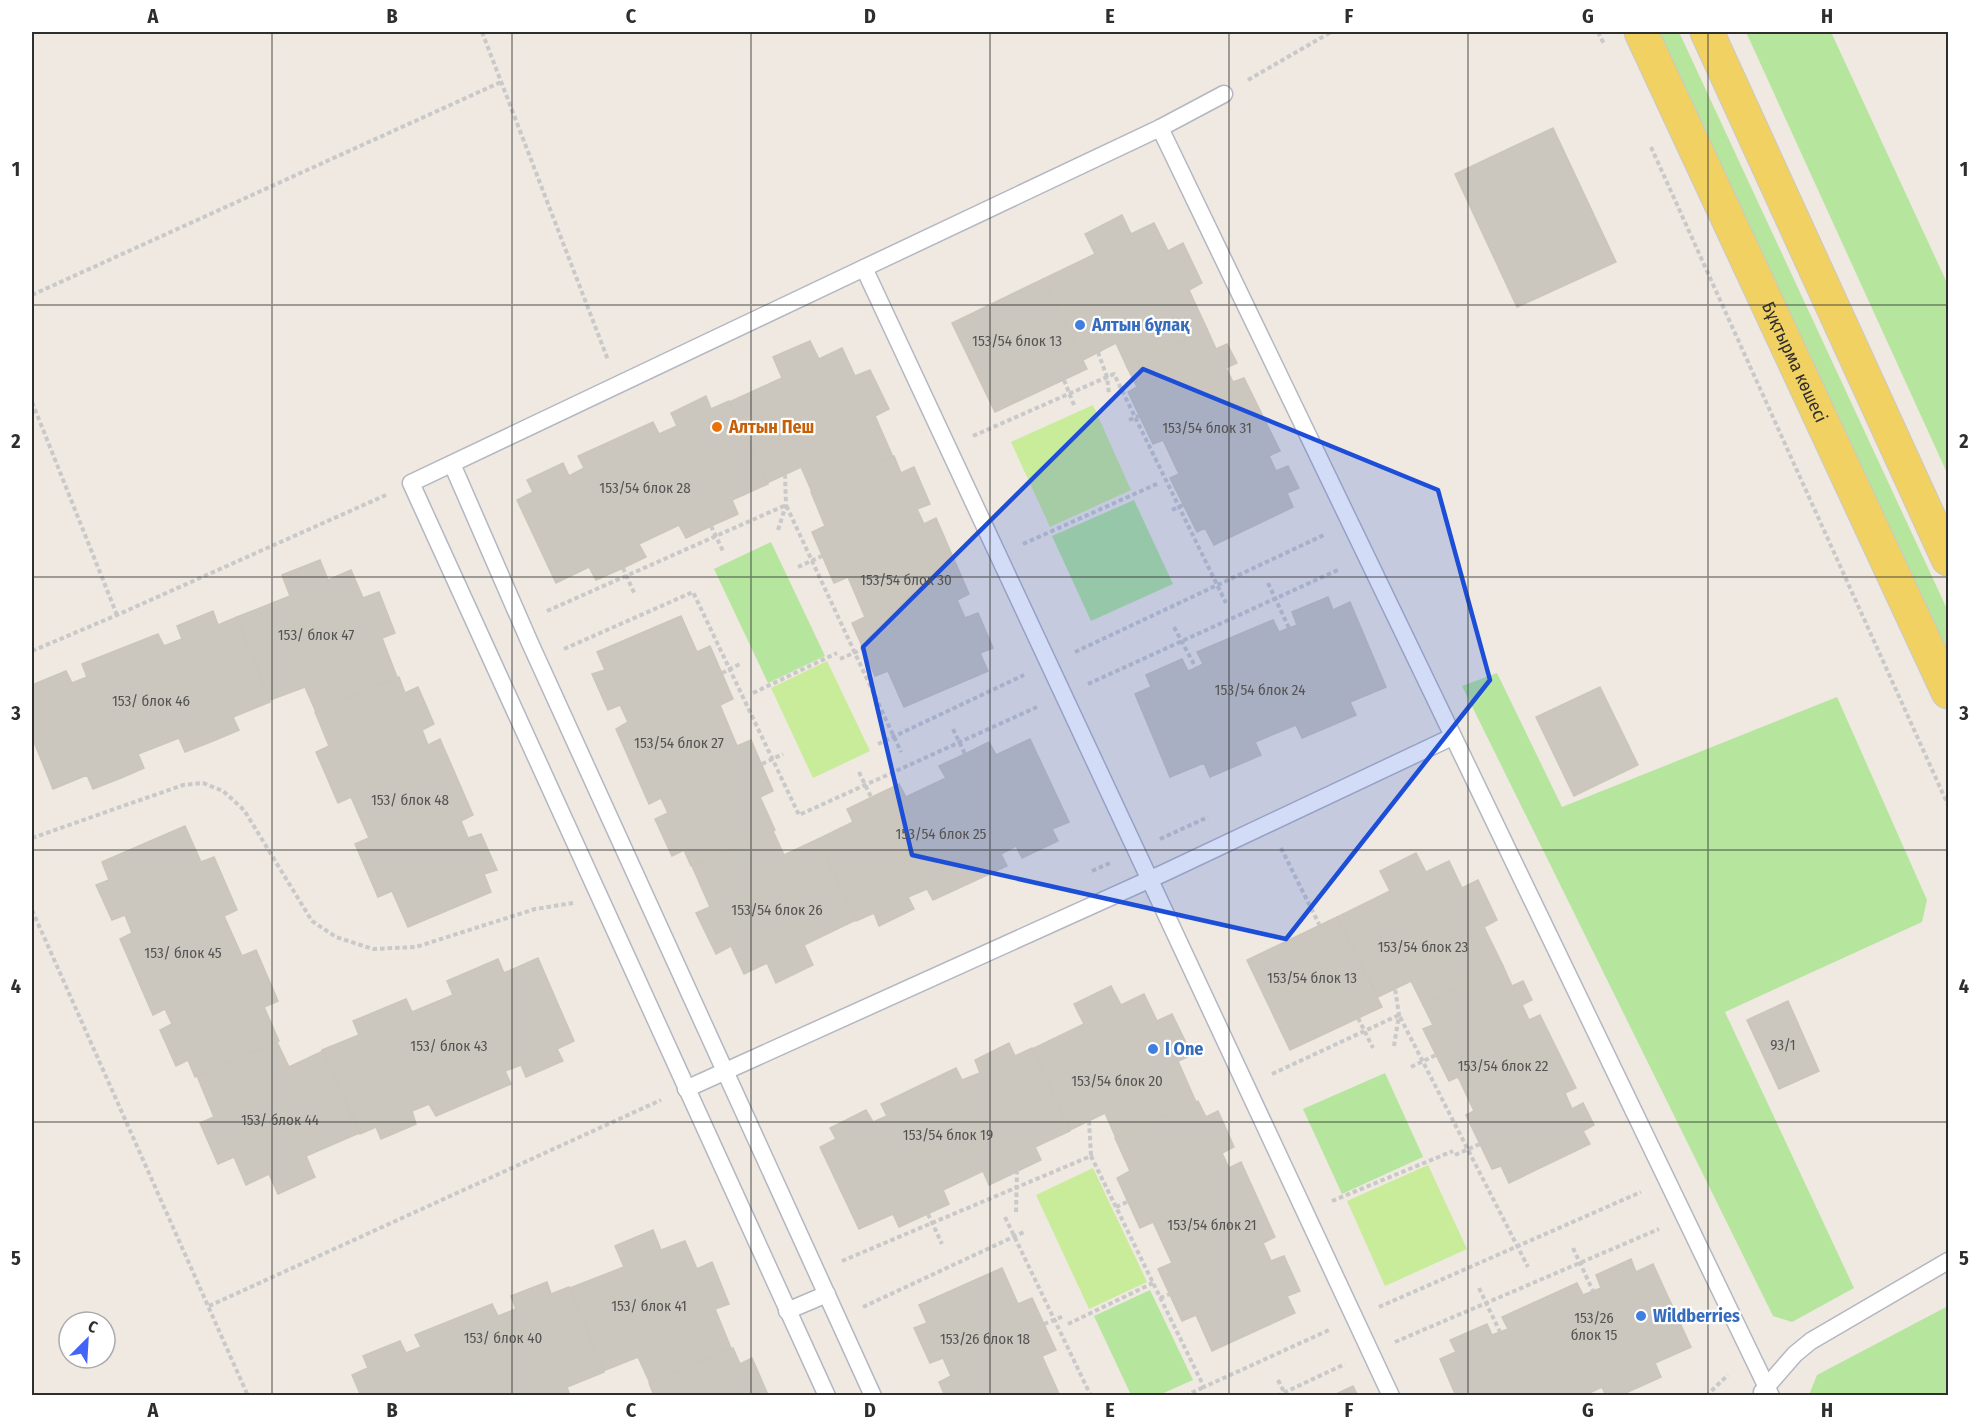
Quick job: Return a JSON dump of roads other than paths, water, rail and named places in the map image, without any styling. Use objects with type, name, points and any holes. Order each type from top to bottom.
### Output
[{"type":"main road","name":"Бұқтырма көшесі","points":[[1641,32],[1948,692]]},
{"type":"main road","points":[[1707,32],[1948,560]]},
{"type":"lane","points":[[827,1395],[411,483],[1161,128],[1224,94]]},
{"type":"lane","points":[[1161,128],[1667,1180],[1766,1392],[1795,1354],[1811,1341],[1948,1261]]},
{"type":"lane","points":[[864,268],[1391,1395]]},
{"type":"lane","points":[[452,464],[724,1072],[873,1395]]},
{"type":"lane","points":[[686,1089],[1150,879],[1452,737]]},
{"type":"lane","points":[[787,1311],[827,1294]]},
{"type":"place","name":"Алтын бұлақ","points":[[1080,325]]},
{"type":"place","name":"Алтын Пеш","points":[[717,427]]},
{"type":"place","name":"I One","points":[[1153,1049]]},
{"type":"place","name":"Wildberries","points":[[1641,1316]]}]
